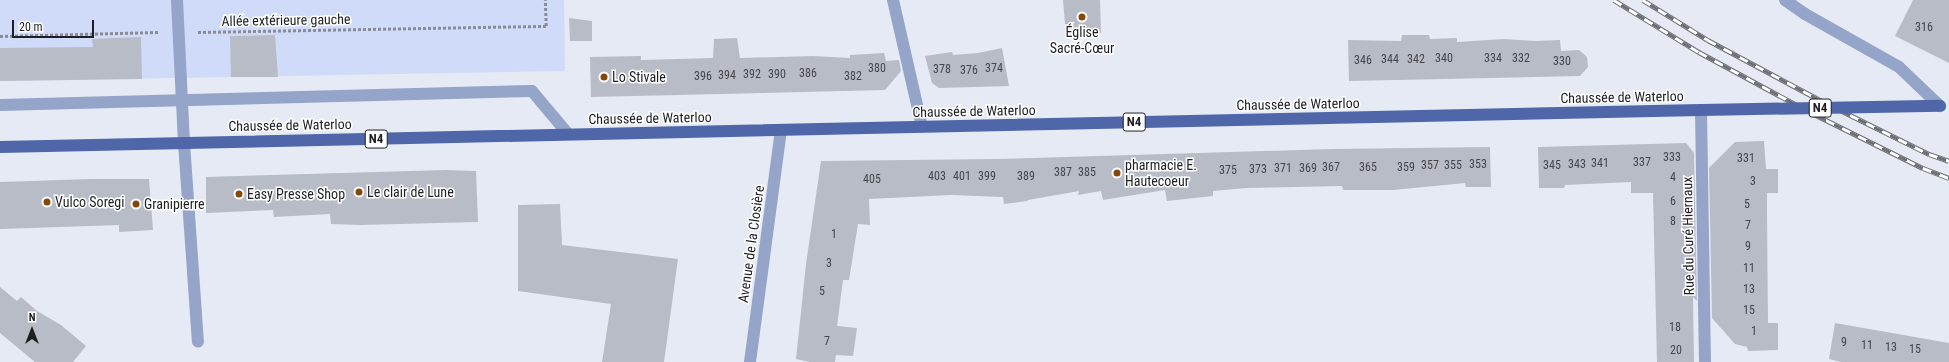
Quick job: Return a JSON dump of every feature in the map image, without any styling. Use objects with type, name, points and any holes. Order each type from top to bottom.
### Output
[{"type":"main road","name":"Chaussée de Waterloo","points":[[0,147],[1944,106]]},
{"type":"street","points":[[177,0],[181,99],[198,342]]},
{"type":"street","points":[[893,0],[922,127]]},
{"type":"street","points":[[1785,0],[1805,14],[1899,66],[1944,106]]},
{"type":"street","points":[[0,105],[181,99],[532,91],[568,134]]},
{"type":"street","name":"Rue du Curé Hiernaux","points":[[1701,110],[1707,362]]},
{"type":"street","name":"Avenue de la Closière","points":[[750,362],[781,130]]},
{"type":"path","name":"Allée extérieure gauche","points":[[0,36],[546,26],[546,0]]},
{"type":"shaded area","points":[[0,0],[564,0],[565,71],[0,81]]},
{"type":"building","name":"Église Sacré-Cœur","points":[[1063,0],[1100,0],[1101,33],[1066,35]]},
{"type":"building","points":[[1913,0],[1949,0],[1949,63],[1895,36]]},
{"type":"building","points":[[569,18],[592,21],[592,41],[570,41]]},
{"type":"building","points":[[275,35],[278,77],[231,77],[230,36]]},
{"type":"building","points":[[1402,35],[1429,35],[1430,39],[1457,38],[1457,42],[1504,39],[1536,41],[1560,40],[1561,51],[1579,50],[1587,57],[1588,67],[1580,76],[1349,81],[1348,40],[1401,41]]},
{"type":"building","points":[[141,37],[142,79],[0,81],[0,48],[93,47],[92,39]]},
{"type":"building","points":[[737,38],[740,58],[813,56],[850,58],[850,55],[884,53],[886,61],[899,60],[901,71],[885,90],[591,97],[590,57],[641,56],[641,60],[713,58],[714,39]]},
{"type":"building","points":[[1002,48],[1009,86],[939,88],[932,83],[925,56],[952,52],[953,55],[978,53]]},
{"type":"building","points":[[1764,141],[1766,169],[1778,169],[1778,193],[1767,193],[1767,215],[1768,323],[1778,323],[1778,350],[1748,351],[1747,347],[1735,344],[1712,318],[1709,168],[1735,142]]},
{"type":"building","points":[[1686,143],[1694,153],[1697,301],[1693,297],[1694,362],[1657,362],[1653,193],[1631,193],[1631,182],[1565,185],[1564,188],[1539,188],[1538,147]]},
{"type":"building","points":[[1490,147],[1491,187],[1466,187],[1465,183],[1393,190],[1343,190],[1342,186],[1246,188],[1213,191],[1213,196],[1167,201],[1165,190],[1103,200],[1101,191],[1078,195],[1079,191],[1004,204],[1003,197],[951,195],[869,199],[870,225],[858,224],[849,280],[843,280],[837,326],[857,328],[853,356],[836,355],[835,362],[810,362],[796,359],[806,264],[821,161],[997,159],[1333,149]]},
{"type":"building","points":[[446,170],[476,171],[478,222],[360,225],[331,224],[330,214],[274,217],[273,210],[206,213],[206,177]]},
{"type":"building","name":"Vulco Soregi","points":[[149,179],[153,230],[119,232],[119,225],[0,229],[0,182]]},
{"type":"building","points":[[560,204],[562,245],[678,259],[664,362],[602,362],[611,304],[518,291],[518,205]]},
{"type":"building","points":[[0,287],[17,301],[21,297],[37,311],[61,325],[86,346],[73,362],[35,362],[0,333]]},
{"type":"building","points":[[1835,323],[1949,343],[1949,362],[1841,362],[1829,359]]},
{"type":"railway","points":[[1614,0],[1699,52],[1810,112],[1923,168],[1949,178]]},
{"type":"railway","points":[[1643,0],[1708,40],[1818,99],[1929,154],[1949,161]]},
{"type":"place","name":"Église Sacré-Cœur","points":[[1082,17]]},
{"type":"place","name":"Lo Stivale","points":[[604,77]]},
{"type":"place","name":"pharmacie E. Hautecoeur","points":[[1117,173]]},
{"type":"place","name":"Le clair de Lune","points":[[359,192]]},
{"type":"place","name":"Easy Presse Shop","points":[[239,194]]},
{"type":"place","name":"Vulco Soregi","points":[[47,202]]},
{"type":"place","name":"Granipierre","points":[[136,204]]}]
